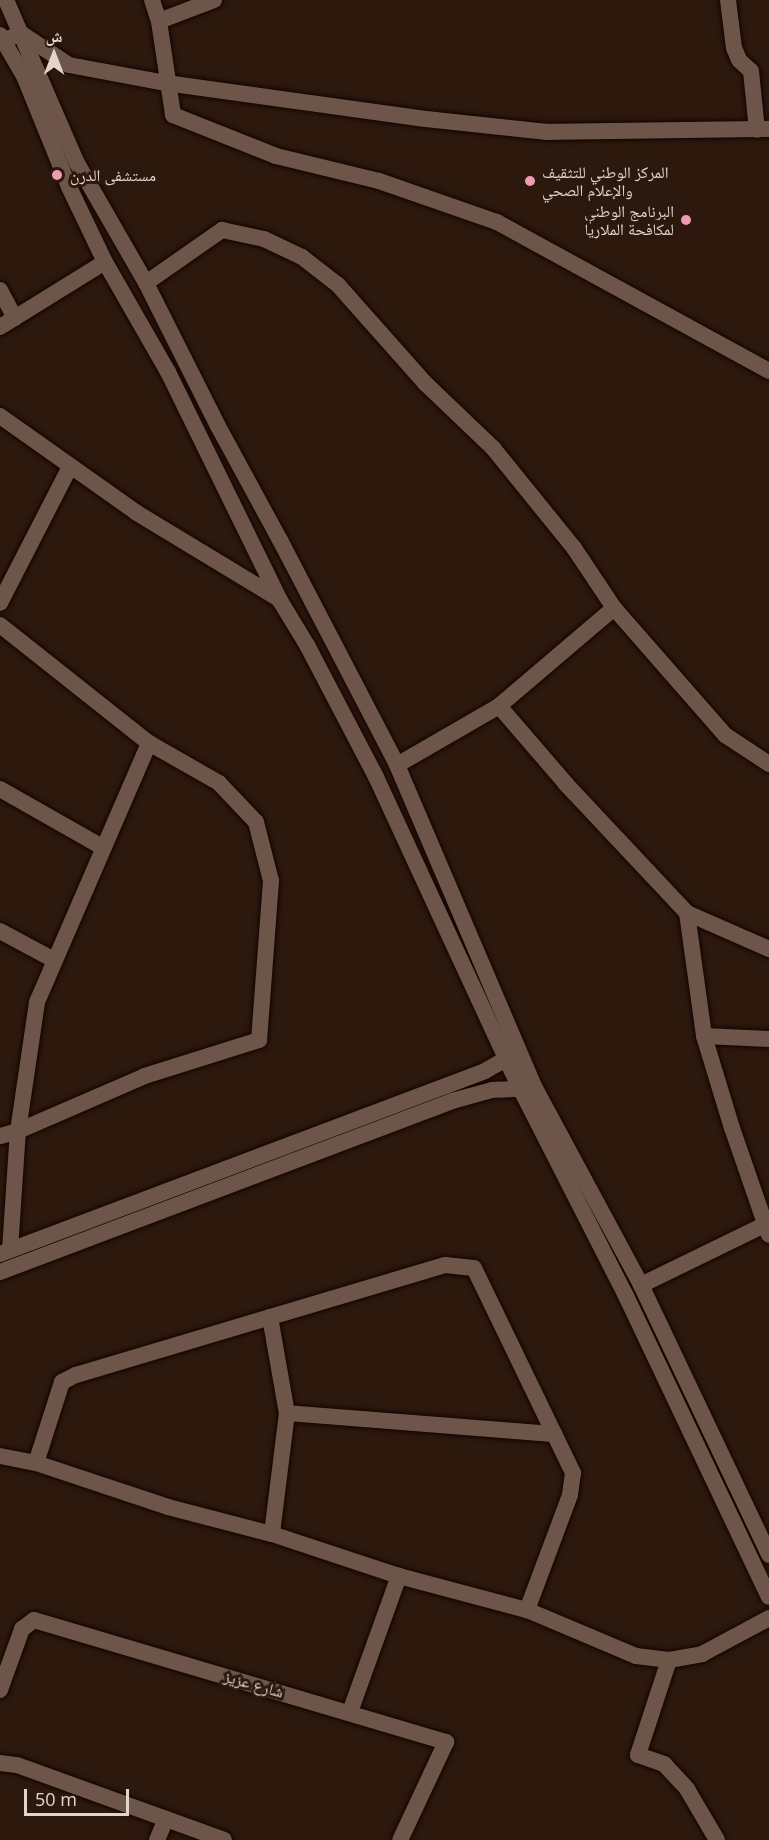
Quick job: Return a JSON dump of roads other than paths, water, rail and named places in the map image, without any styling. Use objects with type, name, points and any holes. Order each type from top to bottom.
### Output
[{"type":"street","points":[[6,0],[77,163],[146,283],[397,765],[512,1053]]},
{"type":"street","points":[[152,0],[159,21],[166,83],[173,115],[276,156],[379,181],[497,222],[769,371]]},
{"type":"street","points":[[159,21],[214,0]]},
{"type":"street","points":[[728,0],[734,48],[739,60],[751,71],[763,130],[547,132],[426,119],[166,83],[69,65],[22,34],[1,39],[24,76],[69,187],[105,262],[168,372],[279,599],[308,645],[376,777],[512,1053],[769,1599],[751,1627]]},
{"type":"street","points":[[146,283],[222,230],[264,239],[302,256],[338,285],[426,384],[493,448],[574,548],[614,608],[725,735],[769,764]]},
{"type":"street","points":[[0,327],[105,262]]},
{"type":"street","points":[[0,290],[15,318]]},
{"type":"street","points":[[0,416],[137,513],[279,599],[306,592]]},
{"type":"street","points":[[0,603],[70,467]]},
{"type":"street","points":[[397,765],[499,706],[614,608]]},
{"type":"street","points":[[0,625],[149,743],[219,783],[256,822],[271,880],[259,1040],[145,1076],[18,1131],[0,1136]]},
{"type":"street","points":[[499,706],[566,783],[687,913],[769,949]]},
{"type":"street","points":[[149,743],[102,847],[37,1002],[18,1131],[5,1252],[485,1071],[512,1053]]},
{"type":"street","points":[[0,789],[102,847]]},
{"type":"street","points":[[641,1285],[766,1230],[704,1036],[687,913]]},
{"type":"street","points":[[0,931],[54,960]]},
{"type":"street","points":[[704,1036],[769,1039]]},
{"type":"street","points":[[0,1272],[452,1101],[492,1090],[528,1088]]},
{"type":"street","points":[[528,1088],[641,1285],[769,1555]]},
{"type":"street","points":[[36,1463],[62,1383],[76,1375],[445,1265],[474,1268],[573,1473],[570,1495],[527,1610]]},
{"type":"street","points":[[270,1317],[287,1413],[272,1533]]},
{"type":"street","points":[[287,1413],[554,1434]]},
{"type":"street","points":[[0,1456],[36,1463],[168,1507],[272,1533],[399,1576],[527,1610],[636,1656],[669,1660],[702,1654],[769,1618]]},
{"type":"street","points":[[350,1712],[399,1576]]},
{"type":"street","name":"شارع عزيز","points":[[0,1690],[22,1629],[34,1620],[446,1742],[400,1840]]},
{"type":"street","points":[[669,1660],[638,1755],[663,1764],[687,1789],[717,1840]]},
{"type":"street","points":[[0,1763],[17,1765],[224,1840]]},
{"type":"street","points":[[157,1840],[166,1819]]},
{"type":"place","name":"مستشفى الدرن","points":[[57,175]]},
{"type":"place","name":"المركز الوطني للتثقيف والإعلام الصحي","points":[[530,181]]},
{"type":"place","name":"البرنامج الوطني لمكافحة الملاريا","points":[[686,220]]}]
